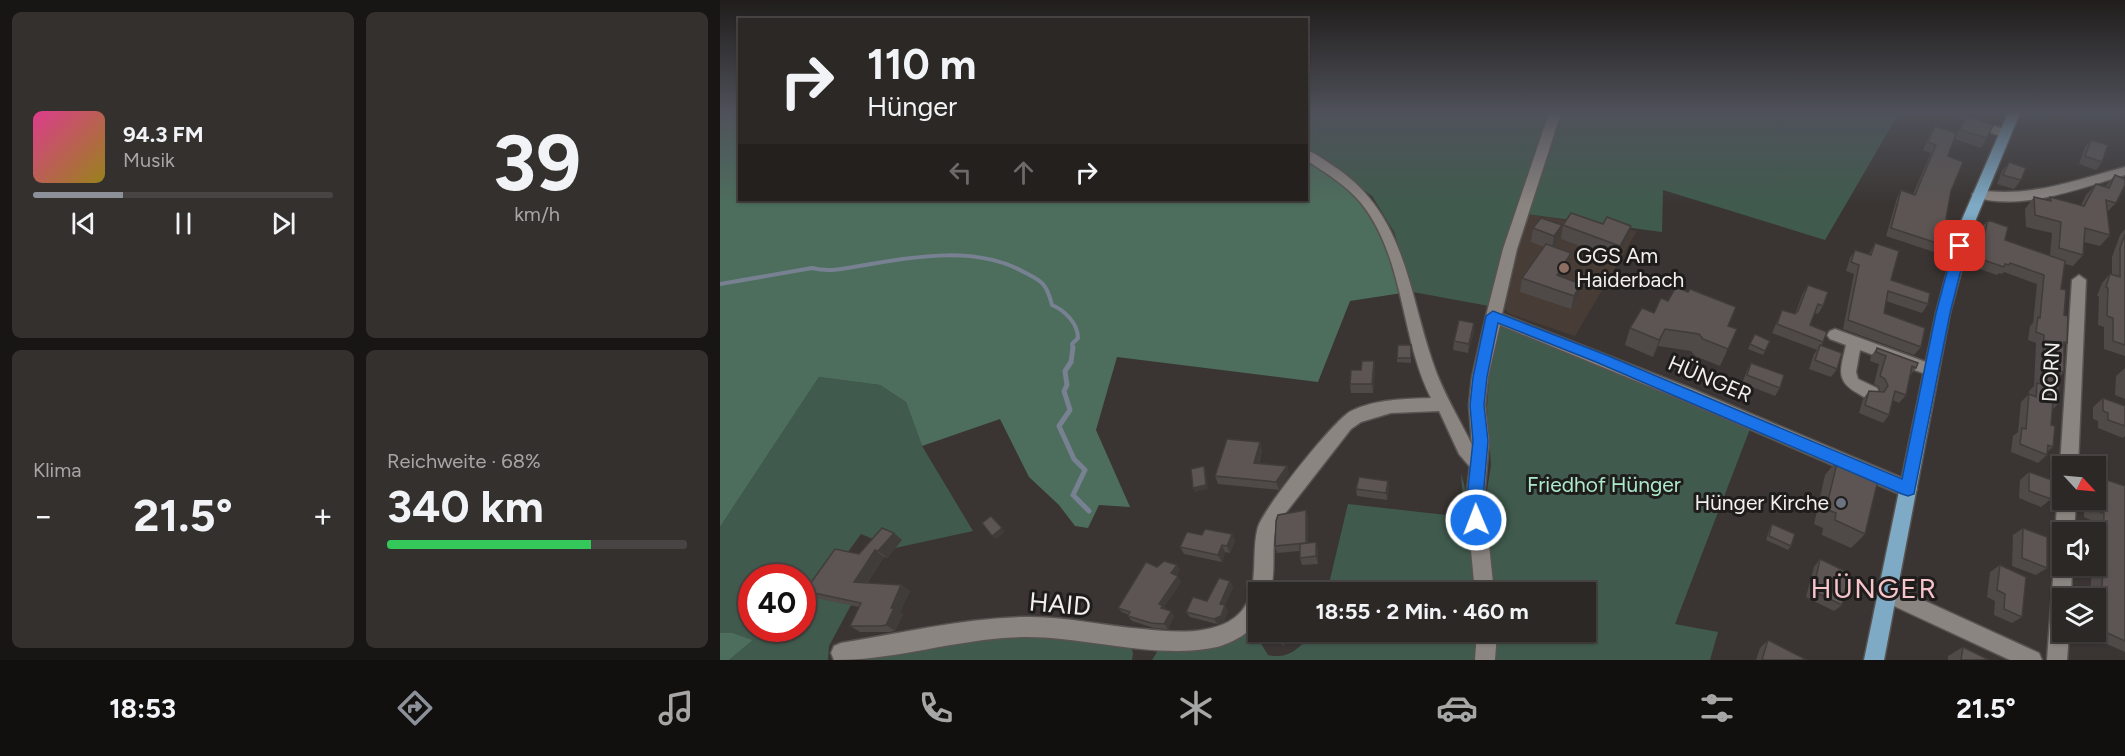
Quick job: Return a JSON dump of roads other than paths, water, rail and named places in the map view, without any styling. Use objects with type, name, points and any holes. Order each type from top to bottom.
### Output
[{"type":"main road","points":[[1874,660],[1931,370],[1957,259],[1978,194],[1999,144]]},
{"type":"street","points":[[1484,582],[1475,498],[1481,441],[1477,405],[1480,377],[1493,316],[1520,217],[1545,144]]},
{"type":"street","points":[[1308,155],[1353,188],[1367,202],[1389,241],[1406,290],[1432,383],[1452,419],[1466,455],[1479,465]]},
{"type":"street","points":[[1978,194],[1998,198],[2028,195],[2125,171]]},
{"type":"street","name":"DORN","points":[[2070,456],[2079,280]]},
{"type":"street","name":"HÜNGER","points":[[1493,316],[1601,358],[1908,489]]},
{"type":"street","points":[[1835,335],[1931,370]]},
{"type":"street","points":[[1854,342],[1848,372],[1852,383],[1871,393]]},
{"type":"street","points":[[1264,582],[1266,573],[1264,534],[1270,519],[1345,424],[1356,415],[1371,410],[1443,404]]},
{"type":"street","points":[[2057,660],[2062,576]]},
{"type":"street","points":[[1888,593],[2032,660]]},
{"type":"street","name":"HAID","points":[[840,654],[984,631],[1027,627],[1075,630],[1147,642],[1206,640],[1225,635],[1239,627],[1248,614]]},
{"type":"street","points":[[1485,660],[1486,642]]},
{"type":"waterway","points":[[720,284],[812,268],[841,269],[927,256],[985,258],[1020,270],[1045,286],[1052,305],[1066,314],[1076,327],[1078,338],[1072,344],[1073,348]]},
{"type":"waterway","points":[[1073,348],[1071,362],[1065,371],[1067,385],[1064,391],[1070,410],[1059,426],[1074,459],[1085,470],[1073,495],[1089,511]]},
{"type":"place","name":"GGS Am Haiderbach","points":[[1564,268]]},
{"type":"place","name":"Hünger Kirche","points":[[1841,503]]},
{"type":"district","name":"HÜNGER","points":[[1874,588]]},
{"type":"park label","name":"Friedhof Hünger","points":[[1604,485]]}]
